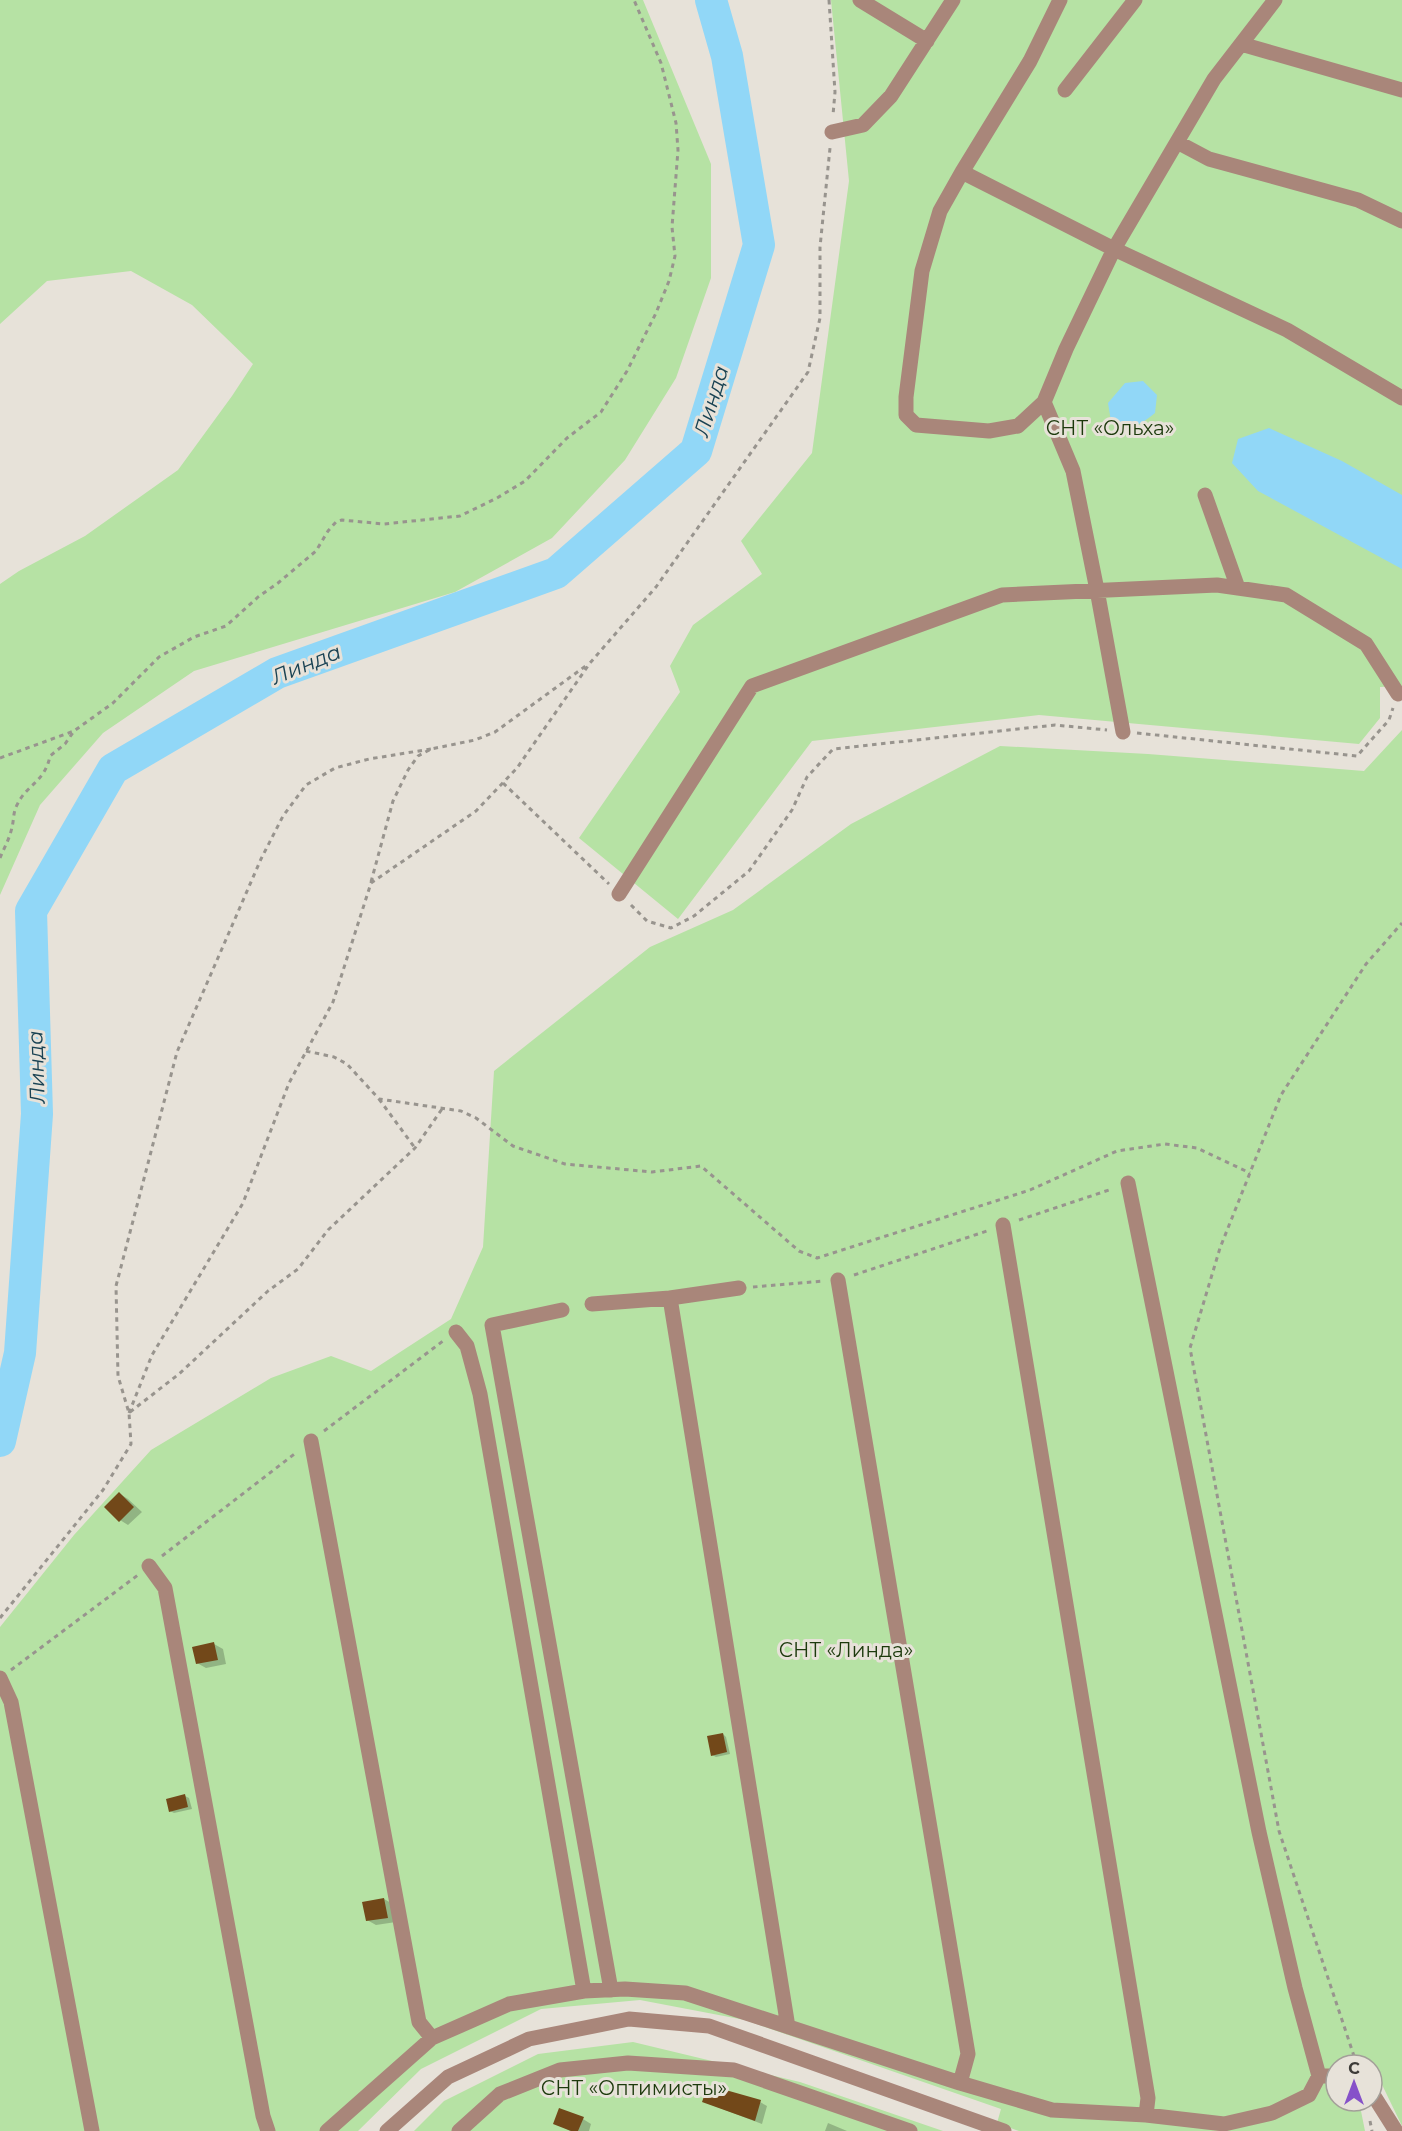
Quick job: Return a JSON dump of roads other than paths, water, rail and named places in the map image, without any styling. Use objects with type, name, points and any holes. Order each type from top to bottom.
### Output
[{"type":"street","points":[[860,0],[927,42]]},
{"type":"street","points":[[832,132],[863,125],[891,96],[953,0]]},
{"type":"street","points":[[1060,0],[1030,61],[940,211],[922,271],[906,397],[906,415],[916,425],[989,431],[1018,426],[1044,402],[1066,349],[1114,249],[1214,79],[1275,0]]},
{"type":"street","points":[[1065,90],[1135,0]]},
{"type":"street","points":[[1241,44],[1402,90]]},
{"type":"street","points":[[1177,142],[1209,159],[1358,200],[1402,221]]},
{"type":"street","points":[[962,172],[1114,249],[1287,330],[1402,398]]},
{"type":"street","points":[[1044,402],[1073,471],[1123,732]]},
{"type":"street","points":[[1205,495],[1238,588]]},
{"type":"street","points":[[618,894],[752,686],[1002,595],[1217,585],[1286,596],[1366,644],[1398,694]]},
{"type":"street","points":[[327,2131],[432,2038],[509,2004],[584,1991],[611,1990],[685,1993],[960,2083],[1052,2110],[1146,2115],[1224,2124],[1272,2113],[1309,2095],[1319,2076],[1295,1989],[1259,1833],[1128,1184]]},
{"type":"street","points":[[1003,1225],[1148,2098],[1146,2115]]},
{"type":"street","points":[[838,1280],[968,2055],[960,2083]]},
{"type":"street","points":[[592,1304],[670,1298],[738,1288]]},
{"type":"street","points":[[670,1298],[788,2027]]},
{"type":"street","points":[[562,1310],[492,1325],[611,1990]]},
{"type":"street","points":[[456,1332],[466,1346],[480,1394],[584,1991]]},
{"type":"street","points":[[311,1441],[419,2022],[432,2038]]},
{"type":"street","points":[[149,1566],[165,1588],[263,2116],[268,2131]]},
{"type":"street","points":[[0,1678],[11,1702],[92,2131]]},
{"type":"street","points":[[387,2131],[448,2077],[529,2039],[629,2019],[709,2026],[1004,2131]]},
{"type":"street","points":[[459,2131],[500,2094],[560,2070],[628,2063],[734,2070],[910,2131]]},
{"type":"street","points":[[1319,2076],[1324,2076]]},
{"type":"street","points":[[1384,2112],[1396,2131]]},
{"type":"water","points":[[1143,381],[1157,395],[1155,413],[1139,424],[1130,426],[1111,421],[1108,403],[1125,383]]},
{"type":"water","points":[[1269,428],[1342,461],[1402,495],[1402,569],[1258,491],[1232,463],[1238,439]]},
{"type":"waterway","name":"Линда","points":[[0,1441],[20,1353],[37,1114],[31,911],[113,769],[277,673],[556,573],[696,451],[759,245],[727,56],[711,0]]},
{"type":"park label","name":"СНТ «Ольха»","points":[[1110,428]]},
{"type":"park label","name":"СНТ «Линда»","points":[[846,1650]]},
{"type":"park label","name":"СНТ «Оптимисты»","points":[[634,2088]]}]
